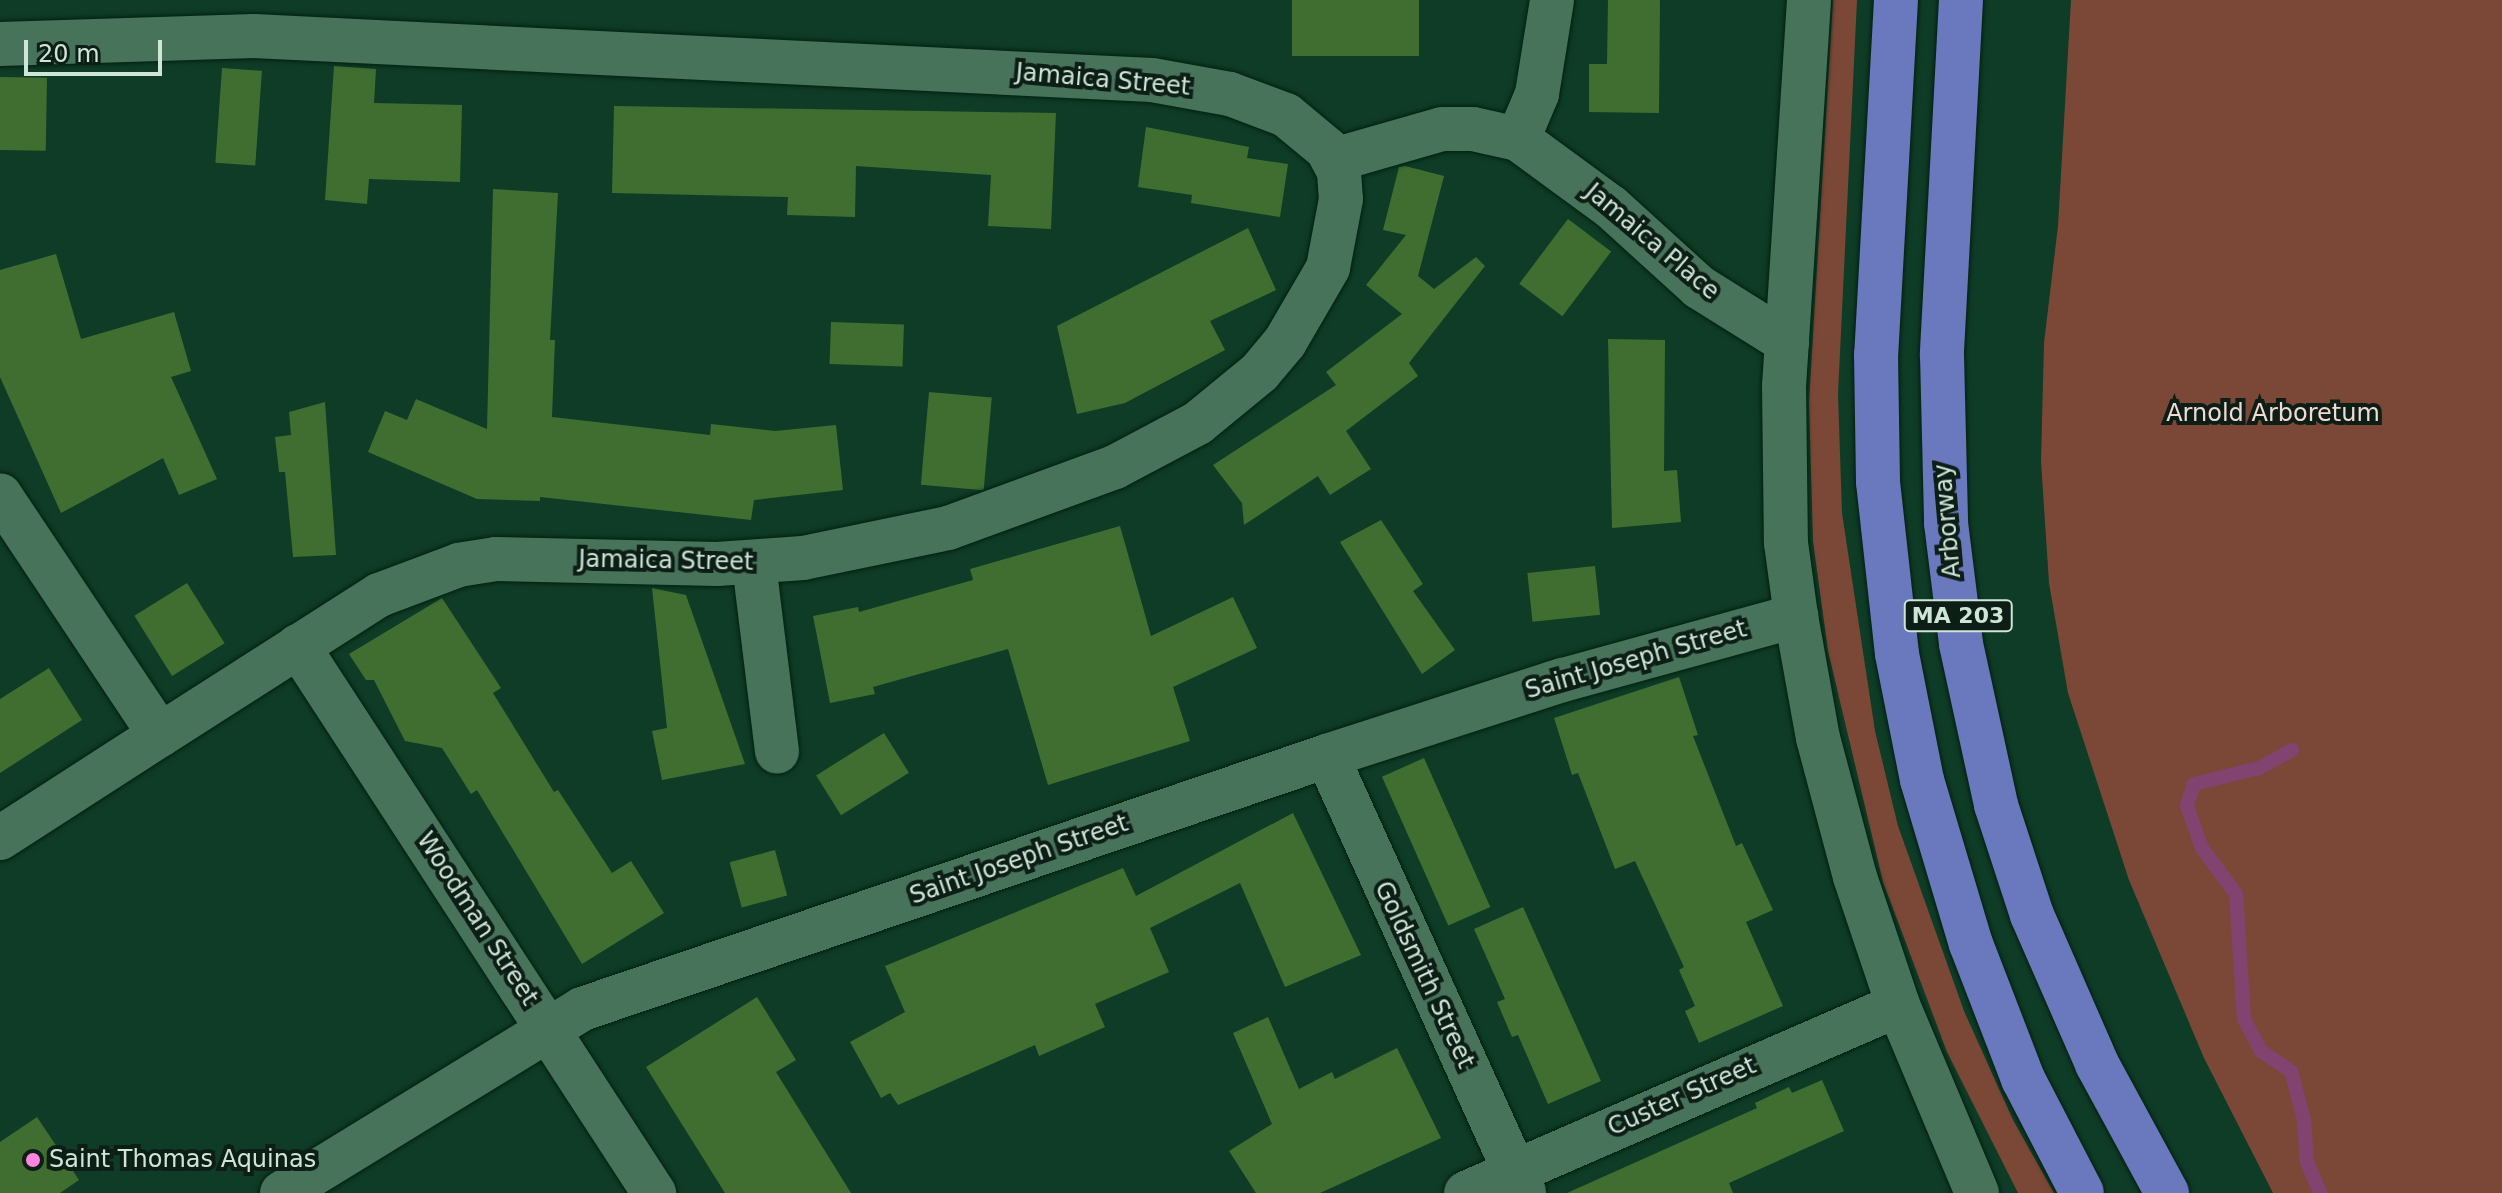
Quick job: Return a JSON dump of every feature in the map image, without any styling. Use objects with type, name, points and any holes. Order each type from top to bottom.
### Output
[{"type":"highway","name":"MA 203","points":[[1896,0],[1876,354],[1878,482],[1897,654],[1922,780],[1971,944],[2023,1079],[2082,1193]]},
{"type":"highway","name":"Arborway","points":[[1961,0],[1942,396],[1946,523],[1961,644],[1996,805],[2032,915],[2097,1064],[2167,1193]]},
{"type":"street","points":[[1518,139],[1537,94],[1552,0]]},
{"type":"street","points":[[1809,0],[1787,342],[1786,543],[1796,616],[1818,738],[1851,863],[1898,1005],[1977,1193]]},
{"type":"street","name":"Jamaica Street","points":[[0,44],[254,36],[1152,80],[1259,102],[1304,127],[1334,160],[1340,184],[1339,217],[1328,268],[1308,306],[1260,372],[1198,423],[1115,467],[992,514],[872,546],[754,564],[546,559],[459,565],[379,595],[0,838]]},
{"type":"street","name":"Jamaica Place","points":[[1334,160],[1442,129],[1473,129],[1518,139],[1589,189],[1699,287],[1787,342]]},
{"type":"street","points":[[0,495],[160,735]]},
{"type":"street","points":[[754,564],[777,752]]},
{"type":"street","name":"Saint Joseph Street","points":[[282,1193],[582,1009],[1327,756],[1563,680],[1796,616]]},
{"type":"street","name":"Woodman Street","points":[[298,646],[654,1193]]},
{"type":"street","name":"Goldsmith Street","points":[[1327,756],[1519,1183]]},
{"type":"street","name":"Custer Street","points":[[1466,1193],[1519,1183],[1898,1005]]},
{"type":"green space","points":[[1833,0],[1857,0],[1838,394],[1842,513],[1875,731],[1898,826],[1964,1011],[2013,1120],[2054,1193],[2018,1193],[1947,1052],[1883,882],[1828,651],[1813,541],[1809,402]]},
{"type":"green space","name":"Arnold Arboretum","points":[[2071,0],[2502,0],[2502,1193],[2273,1193],[2204,1058],[2129,880],[2068,693],[2049,583],[2041,461],[2044,343],[2058,226]]},
{"type":"building","points":[[1292,0],[1419,0],[1419,56],[1292,56]]},
{"type":"building","points":[[1608,0],[1660,0],[1659,113],[1589,112],[1589,64],[1607,64]]},
{"type":"building","points":[[334,66],[376,69],[374,103],[462,105],[460,182],[369,179],[367,204],[325,200]]},
{"type":"building","points":[[222,68],[262,71],[255,166],[215,163]]},
{"type":"building","points":[[0,77],[47,78],[46,151],[0,150]]},
{"type":"building","points":[[614,106],[1056,113],[1051,229],[988,226],[991,175],[856,166],[855,217],[787,215],[788,197],[612,193]]},
{"type":"building","points":[[1146,127],[1249,147],[1247,158],[1288,164],[1280,217],[1191,203],[1192,195],[1138,187]]},
{"type":"building","points":[[1399,167],[1444,176],[1418,276],[1434,289],[1476,257],[1485,266],[1409,363],[1418,376],[1346,431],[1371,469],[1330,495],[1318,476],[1244,525],[1242,503],[1213,465],[1336,385],[1326,372],[1402,314],[1366,285],[1406,235],[1383,230]]},
{"type":"building","points":[[493,189],[558,193],[550,340],[555,340],[552,417],[710,435],[711,424],[775,431],[836,425],[843,490],[754,500],[751,520],[540,497],[540,501],[477,499],[368,452],[385,411],[407,420],[416,399],[487,429]]},
{"type":"building","points":[[1568,219],[1611,251],[1562,316],[1519,284]]},
{"type":"building","points":[[1248,228],[1276,290],[1210,321],[1225,350],[1125,403],[1077,414],[1057,326]]},
{"type":"building","points":[[56,254],[81,339],[174,312],[191,371],[171,377],[217,479],[179,495],[163,458],[61,513],[0,377],[0,270]]},
{"type":"building","points":[[831,322],[904,325],[902,367],[830,364]]},
{"type":"building","points":[[1608,339],[1665,340],[1664,471],[1677,470],[1681,522],[1612,528]]},
{"type":"building","points":[[929,392],[992,397],[984,490],[921,485]]},
{"type":"building","points":[[325,402],[336,555],[293,557],[285,472],[279,472],[275,437],[291,435],[289,412]]},
{"type":"building","points":[[1381,520],[1423,584],[1413,591],[1455,650],[1422,674],[1340,542]]},
{"type":"building","points":[[1120,526],[1151,636],[1233,597],[1257,648],[1173,687],[1190,741],[1048,785],[1008,649],[873,687],[875,694],[830,703],[813,616],[858,607],[859,612],[973,580],[970,569]]},
{"type":"building","points":[[1595,566],[1600,615],[1532,622],[1527,573]]},
{"type":"building","points":[[187,583],[225,643],[172,676],[134,616]]},
{"type":"building","points":[[652,588],[686,595],[745,764],[662,780],[652,731],[667,728]]},
{"type":"building","points":[[442,598],[501,688],[493,693],[554,792],[558,790],[612,873],[631,861],[664,913],[582,964],[477,790],[471,794],[442,748],[405,741],[374,680],[366,680],[349,654]]},
{"type":"building","points":[[49,668],[82,720],[0,773],[0,699]]},
{"type":"building","points":[[1679,677],[1698,735],[1693,736],[1736,846],[1742,843],[1773,910],[1746,922],[1783,1006],[1699,1043],[1685,1011],[1695,1006],[1679,970],[1684,967],[1635,861],[1615,869],[1578,773],[1572,775],[1554,718]]},
{"type":"building","points":[[884,733],[909,773],[841,815],[816,775]]},
{"type":"building","points":[[1424,758],[1490,907],[1448,926],[1382,777]]},
{"type":"building","points":[[1293,813],[1361,955],[1285,987],[1240,883],[1150,928],[1169,972],[1095,1004],[1105,1027],[1039,1056],[1035,1045],[898,1105],[890,1093],[881,1098],[850,1042],[905,1012],[885,966],[1123,868],[1136,896]]},
{"type":"building","points":[[775,850],[787,895],[742,908],[730,862]]},
{"type":"building","points":[[1523,907],[1601,1081],[1548,1104],[1518,1035],[1512,1037],[1497,1002],[1505,999],[1474,929]]},
{"type":"building","points":[[757,997],[796,1060],[776,1072],[851,1193],[725,1193],[646,1067]]},
{"type":"building","points":[[1268,1017],[1299,1089],[1332,1072],[1335,1079],[1397,1048],[1441,1138],[1320,1193],[1256,1193],[1229,1151],[1272,1124],[1233,1033]]},
{"type":"building","points":[[1822,1080],[1844,1131],[1729,1183],[1733,1193],[1567,1193],[1757,1108],[1755,1103],[1789,1087],[1792,1093]]},
{"type":"building","name":"Saint Thomas Aquinas","points":[[37,1117],[79,1180],[60,1193],[0,1193],[0,1142]]},
{"type":"waterway","points":[[2292,750],[2259,768],[2194,784],[2187,806],[2202,848],[2236,894],[2244,1019],[2261,1051],[2291,1071],[2304,1120],[2307,1162],[2320,1193]]},
{"type":"place","name":"Saint Thomas Aquinas","points":[[33,1160]]}]
